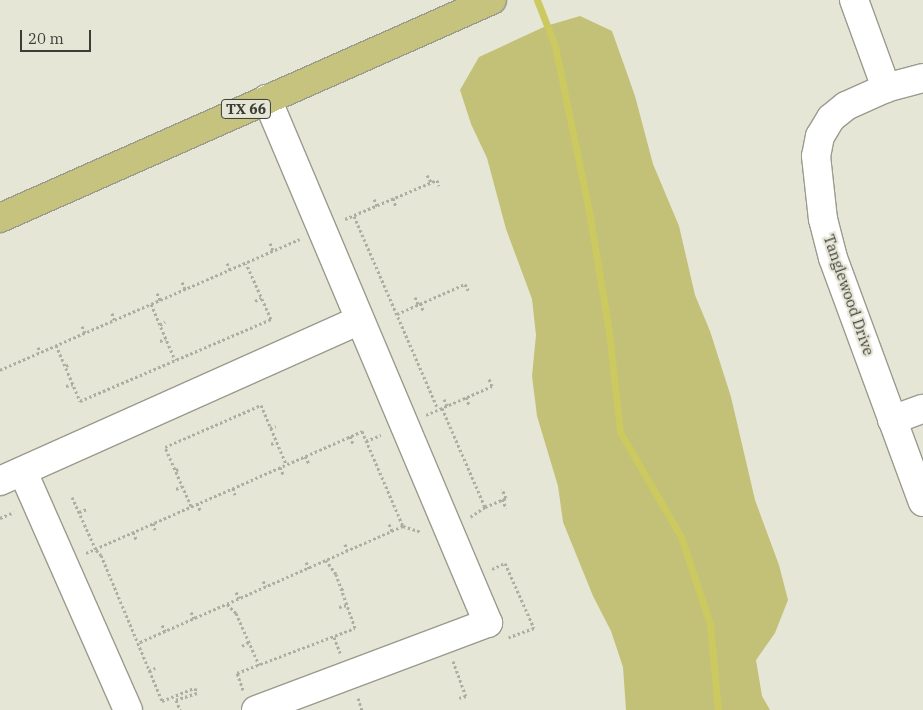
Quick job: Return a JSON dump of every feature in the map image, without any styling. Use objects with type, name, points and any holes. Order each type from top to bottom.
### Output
[{"type":"main road","name":"TX 66","points":[[0,218],[492,0]]},
{"type":"street","points":[[854,0],[886,88]]},
{"type":"street","name":"Tanglewood Drive","points":[[923,78],[886,88],[846,106],[830,118],[820,136],[816,156],[824,219],[833,258],[923,502]]},
{"type":"street","points":[[250,701],[488,623],[268,99]]},
{"type":"street","points":[[128,710],[63,562],[11,477],[360,320]]},
{"type":"street","points":[[892,420],[923,409]]},
{"type":"path","points":[[428,175],[431,182]]},
{"type":"path","points":[[0,370],[431,182],[437,180],[440,186]]},
{"type":"path","points":[[393,198],[396,207]]},
{"type":"path","points":[[374,199],[377,206]]},
{"type":"path","points":[[354,216],[438,410]]},
{"type":"path","points":[[270,243],[274,251]]},
{"type":"path","points":[[227,263],[230,270]]},
{"type":"path","points":[[56,346],[80,401],[270,319],[246,263]]},
{"type":"path","points":[[182,282],[185,289]]},
{"type":"path","points":[[396,314],[465,284],[468,290]]},
{"type":"path","points":[[157,293],[160,300]]},
{"type":"path","points":[[415,297],[423,310]]},
{"type":"path","points":[[255,301],[261,298]]},
{"type":"path","points":[[151,304],[175,360]]},
{"type":"path","points":[[112,313],[114,320]]},
{"type":"path","points":[[160,325],[165,322]]},
{"type":"path","points":[[82,326],[85,333]]},
{"type":"path","points":[[160,341],[166,339]]},
{"type":"path","points":[[38,347],[40,352]]},
{"type":"path","points":[[66,366],[70,364]]},
{"type":"path","points":[[366,441],[492,386],[489,379]]},
{"type":"path","points":[[66,386],[73,384]]},
{"type":"path","points":[[466,397],[469,405]]},
{"type":"path","points":[[444,399],[447,406]]},
{"type":"path","points":[[191,506],[166,447],[261,405],[286,464]]},
{"type":"path","points":[[270,428],[276,426]]},
{"type":"path","points":[[63,562],[362,431],[403,526],[138,643]]},
{"type":"path","points":[[350,436],[353,444]]},
{"type":"path","points":[[271,444],[276,442]]},
{"type":"path","points":[[305,456],[309,464]]},
{"type":"path","points":[[280,467],[282,474]]},
{"type":"path","points":[[176,470],[181,468]]},
{"type":"path","points":[[176,489],[183,486]]},
{"type":"path","points":[[232,488],[235,495]]},
{"type":"path","points":[[485,507],[506,498],[502,489]]},
{"type":"path","points":[[72,497],[95,549],[101,555],[162,701],[195,688],[197,693],[176,700],[180,710]]},
{"type":"path","points":[[502,499],[506,508]]},
{"type":"path","points":[[197,503],[200,510]]},
{"type":"path","points":[[79,512],[87,509]]},
{"type":"path","points":[[0,518],[17,511]]},
{"type":"path","points":[[152,523],[156,530]]},
{"type":"path","points":[[390,524],[392,531]]},
{"type":"path","points":[[133,532],[136,539]]},
{"type":"path","points":[[345,544],[348,551]]},
{"type":"path","points":[[250,701],[237,673],[355,628],[341,589],[326,560]]},
{"type":"path","points":[[306,562],[309,568]]},
{"type":"path","points":[[263,581],[266,586]]},
{"type":"path","points":[[341,589],[346,588]]},
{"type":"path","points":[[236,592],[239,598]]},
{"type":"path","points":[[226,604],[236,613],[245,628],[259,665]]},
{"type":"path","points":[[339,607],[347,605]]},
{"type":"path","points":[[192,612],[194,618]]},
{"type":"path","points":[[162,625],[165,631]]},
{"type":"path","points":[[242,646],[249,642]]},
{"type":"path","points":[[452,658],[463,680],[466,696],[459,698]]},
{"type":"path","points":[[149,671],[155,668]]},
{"type":"shaded area","points":[[580,16],[612,31],[635,96],[653,164],[679,226],[695,295],[710,331],[731,397],[755,500],[779,565],[788,600],[775,633],[756,660],[762,696],[770,710],[626,710],[623,667],[611,631],[593,596],[563,522],[558,486],[537,416],[532,376],[536,335],[532,299],[506,229],[487,158],[471,124],[460,90],[479,57],[546,26]]},
{"type":"waterway","points":[[537,0],[555,46],[590,217],[609,332],[620,432],[681,537],[710,624],[718,710]]}]
